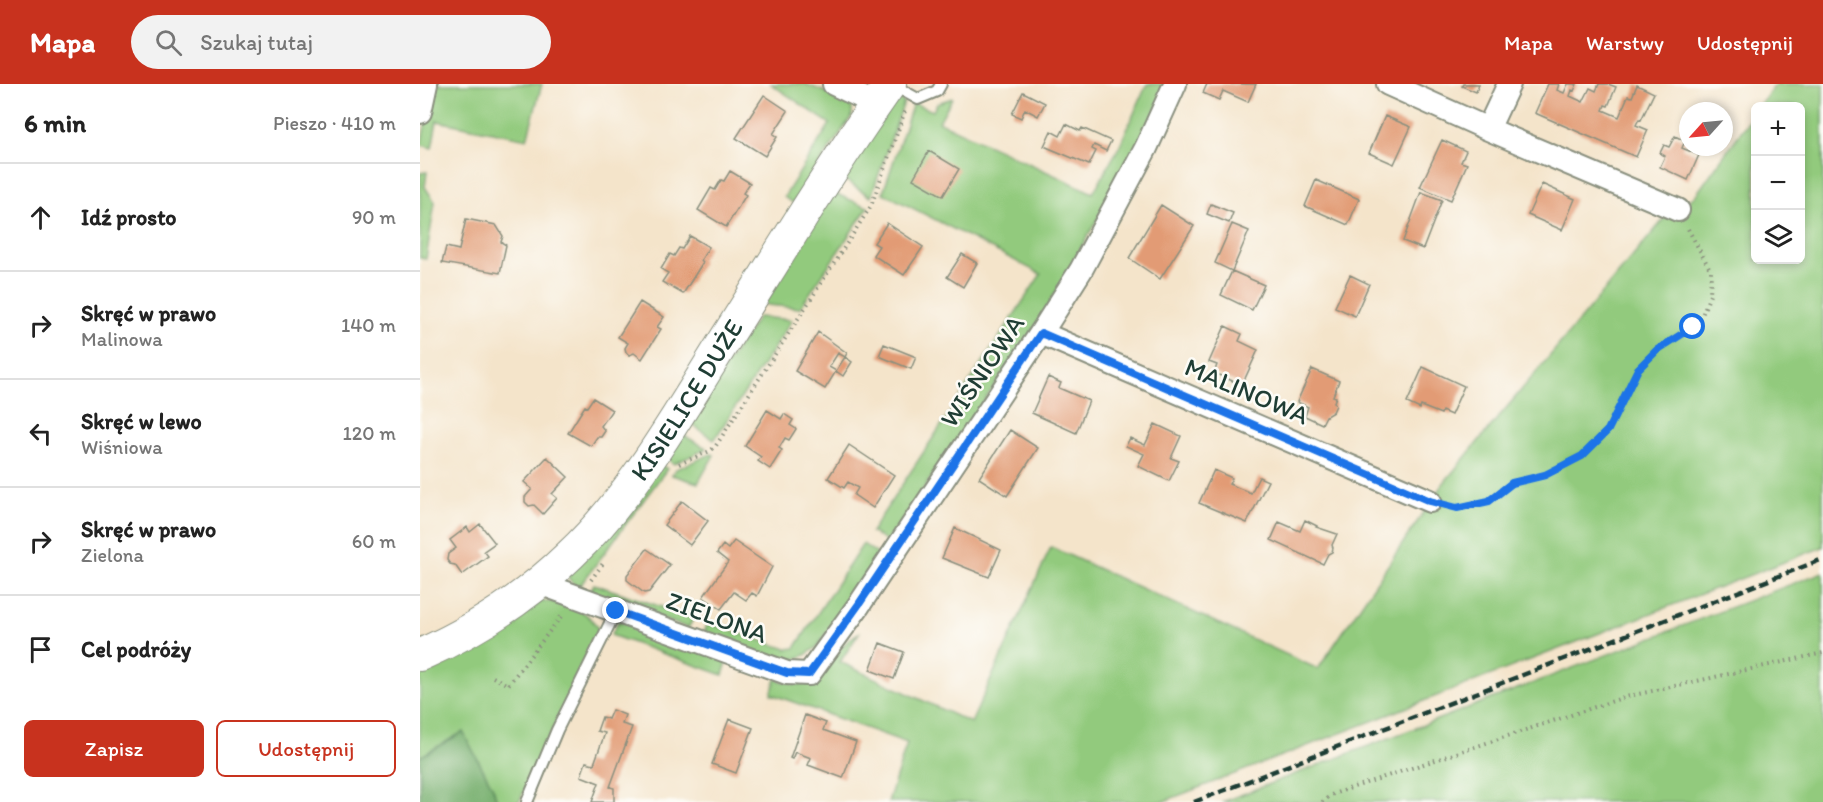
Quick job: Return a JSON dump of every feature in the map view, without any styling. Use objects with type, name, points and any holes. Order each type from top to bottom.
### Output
[{"type":"street","points":[[420,112],[426,84]]},
{"type":"street","points":[[834,84],[893,92]]},
{"type":"street","name":"WIŚNIOWA","points":[[809,674],[859,604],[1081,270],[1146,148],[1174,84]]},
{"type":"street","points":[[1388,84],[1678,210]]},
{"type":"street","points":[[1488,129],[1509,84]]},
{"type":"street","name":"KISIELICE DUŻE","points":[[420,655],[481,624],[538,583],[572,554],[589,535],[634,479],[893,92]]},
{"type":"street","name":"MALINOWA","points":[[1041,333],[1430,501]]},
{"type":"street","name":"ZIELONA","points":[[538,583],[787,673],[809,674]]},
{"type":"lane","points":[[893,92],[918,99],[937,91],[941,84]]},
{"type":"lane","points":[[527,802],[557,730],[616,611]]},
{"type":"path","points":[[672,467],[715,447],[872,203],[906,110],[893,92]]},
{"type":"path","points":[[1430,501],[1457,508],[1489,501],[1512,483],[1545,475],[1582,456],[1608,430],[1638,369],[1657,350],[1693,327],[1702,315],[1710,295],[1711,271],[1678,210]]},
{"type":"path","points":[[1322,802],[1333,794],[1625,697],[1823,653]]},
{"type":"green space","points":[[434,84],[542,84],[527,139],[437,121],[432,148],[421,145]]},
{"type":"green space","points":[[771,84],[805,84],[847,100],[852,106],[852,116],[793,203],[784,197],[830,124]]},
{"type":"green space","points":[[1147,84],[1167,84],[1141,143],[1041,318],[887,542],[871,532],[1041,274],[883,193],[913,103],[933,111],[937,103],[952,98],[939,122],[1093,193],[1119,147]]},
{"type":"green space","points":[[1776,84],[1823,84],[1823,547],[1162,802],[888,802],[907,743],[771,694],[776,679],[795,684],[808,684],[818,679],[838,652],[859,633],[840,662],[971,723],[1051,547],[1318,669],[1442,485],[1664,219],[1695,196],[1724,156],[1733,156],[1733,143],[1751,118],[1751,264],[1805,264],[1805,102],[1762,102]]},
{"type":"green space","points":[[897,98],[904,102],[871,197],[842,178]]},
{"type":"green space","points":[[427,172],[425,187],[435,202],[426,259],[420,258],[420,173]]},
{"type":"green space","points":[[831,192],[868,207],[800,308],[767,305],[764,303]]},
{"type":"green space","points":[[758,317],[792,320],[714,440],[692,424],[690,419]]},
{"type":"green space","points":[[680,436],[685,436],[706,448],[674,464],[664,457]]},
{"type":"green space","points":[[711,454],[714,455],[698,483],[672,475],[676,469]]},
{"type":"green space","points":[[660,464],[667,469],[579,587],[573,584],[567,576]]},
{"type":"green space","points":[[863,544],[879,555],[817,647],[805,655],[793,660],[779,660],[703,635],[708,623],[787,649],[795,648]]},
{"type":"green space","points":[[1823,572],[1823,802],[1222,802]]},
{"type":"green space","points":[[594,584],[694,618],[688,628],[589,593]]},
{"type":"green space","points":[[542,601],[575,608],[589,617],[599,630],[519,802],[497,802],[493,788],[463,732],[420,757],[420,670],[486,640]]},
{"type":"green space","points":[[619,620],[727,662],[723,675],[611,635]]},
{"type":"green space","points":[[463,732],[493,788],[497,802],[420,802],[420,757]]},
{"type":"building","points":[[1207,84],[1256,84],[1248,102],[1223,91],[1219,100],[1203,93]]},
{"type":"building","points":[[1463,84],[1479,84],[1476,92],[1462,86]]},
{"type":"building","points":[[1548,84],[1559,84],[1557,90],[1564,93],[1568,84],[1577,84],[1570,96],[1583,102],[1590,88],[1596,91],[1599,84],[1616,87],[1608,106],[1605,105],[1603,110],[1619,117],[1628,96],[1632,97],[1637,85],[1654,93],[1641,120],[1639,119],[1636,125],[1648,130],[1636,157],[1535,113]]},
{"type":"building","points":[[1023,92],[1045,103],[1038,116],[1025,109],[1021,118],[1012,114]]},
{"type":"building","points":[[764,95],[788,111],[773,134],[777,137],[765,156],[736,138]]},
{"type":"building","points":[[1385,116],[1411,127],[1394,164],[1369,153]]},
{"type":"building","points":[[1066,124],[1080,131],[1082,128],[1111,141],[1106,151],[1094,145],[1092,149],[1096,151],[1089,165],[1044,146],[1051,131],[1060,136]]},
{"type":"building","points":[[1675,136],[1679,138],[1679,156],[1699,156],[1688,180],[1660,167],[1665,156],[1660,153],[1664,145],[1669,147]]},
{"type":"building","points":[[1442,140],[1466,151],[1461,162],[1467,164],[1451,200],[1420,187]]},
{"type":"building","points":[[929,151],[959,169],[943,196],[913,179]]},
{"type":"building","points":[[730,171],[750,183],[743,193],[746,195],[726,227],[698,210],[711,188],[715,190]]},
{"type":"building","points":[[1316,180],[1359,199],[1348,225],[1305,206]]},
{"type":"building","points":[[1542,184],[1575,199],[1562,230],[1528,215]]},
{"type":"building","points":[[1421,192],[1442,200],[1423,249],[1403,241]]},
{"type":"building","points":[[1211,204],[1233,213],[1229,223],[1207,214]]},
{"type":"building","points":[[1161,205],[1194,226],[1160,279],[1129,258]]},
{"type":"building","points":[[466,219],[496,225],[503,236],[501,242],[506,245],[500,273],[442,263],[446,247],[459,250]]},
{"type":"building","points":[[887,223],[923,247],[904,275],[873,255],[879,246],[874,243]]},
{"type":"building","points":[[1232,224],[1249,231],[1232,271],[1215,263]]},
{"type":"building","points":[[690,236],[709,247],[701,260],[703,262],[683,294],[662,282],[668,273],[661,269],[670,254],[674,256],[679,248],[682,249]]},
{"type":"building","points":[[962,254],[977,263],[963,287],[947,277]]},
{"type":"building","points":[[1232,271],[1264,285],[1252,310],[1221,295]]},
{"type":"building","points":[[1350,275],[1369,284],[1355,316],[1335,307]]},
{"type":"building","points":[[640,302],[664,317],[657,327],[661,329],[642,359],[634,353],[629,355],[625,348],[628,343],[618,337]]},
{"type":"building","points":[[1225,326],[1242,334],[1239,341],[1258,350],[1242,385],[1214,373],[1217,365],[1209,362]]},
{"type":"building","points":[[818,332],[847,353],[845,357],[838,353],[829,367],[836,371],[825,389],[795,371]]},
{"type":"building","points":[[884,344],[916,357],[911,369],[879,356]]},
{"type":"building","points":[[845,357],[852,362],[843,376],[836,371]]},
{"type":"building","points":[[1423,367],[1464,386],[1451,415],[1442,411],[1441,414],[1421,406],[1420,409],[1407,403]]},
{"type":"building","points":[[1312,369],[1339,381],[1333,396],[1336,397],[1334,402],[1336,405],[1322,424],[1305,416],[1308,407],[1297,402]]},
{"type":"building","points":[[1048,377],[1061,383],[1059,388],[1089,401],[1076,433],[1032,413]]},
{"type":"building","points":[[593,398],[612,410],[601,426],[605,431],[591,446],[568,433],[585,406],[587,407]]},
{"type":"building","points":[[767,410],[781,419],[784,414],[793,420],[790,425],[796,429],[789,440],[785,438],[779,448],[782,450],[770,469],[758,461],[761,457],[745,446]]},
{"type":"building","points":[[1155,424],[1181,436],[1171,458],[1179,461],[1169,481],[1138,466],[1144,454],[1126,446],[1130,438],[1145,445]]},
{"type":"building","points":[[1010,430],[1038,448],[1007,496],[979,478]]},
{"type":"building","points":[[849,445],[894,475],[873,508],[854,495],[858,488],[848,482],[844,488],[828,478]]},
{"type":"building","points":[[547,457],[568,477],[552,494],[557,498],[543,514],[534,505],[529,506],[525,502],[525,497],[532,489],[524,482]]},
{"type":"building","points":[[1214,470],[1232,478],[1229,484],[1251,493],[1259,477],[1268,481],[1247,523],[1199,503]]},
{"type":"building","points":[[682,501],[708,521],[690,545],[664,525]]},
{"type":"building","points":[[1305,520],[1316,527],[1337,534],[1332,545],[1332,552],[1328,554],[1323,564],[1271,540],[1279,522],[1300,531]]},
{"type":"building","points":[[480,524],[495,543],[484,551],[488,556],[462,575],[455,565],[450,564],[447,560],[448,554],[456,548],[450,540],[467,527],[470,532]]},
{"type":"building","points":[[955,528],[1001,550],[989,577],[942,558]]},
{"type":"building","points":[[734,541],[772,567],[757,596],[752,593],[746,600],[734,592],[721,609],[703,597],[728,562],[717,553],[723,545],[728,549]]},
{"type":"building","points":[[647,549],[670,565],[649,592],[644,593],[627,580],[627,575]]},
{"type":"building","points":[[880,643],[904,652],[894,679],[870,670]]},
{"type":"building","points":[[612,710],[625,715],[622,724],[632,727],[610,787],[614,788],[614,802],[592,802],[599,783],[581,776],[586,762],[594,764],[605,733],[597,731],[602,717],[608,719]]},
{"type":"building","points":[[805,715],[826,723],[823,730],[856,742],[843,778],[808,765],[811,758],[795,752],[792,759],[790,758]]},
{"type":"building","points":[[729,719],[753,728],[736,773],[712,764]]},
{"type":"railway","points":[[1194,802],[1823,559]]},
{"type":"route","points":[[616,611],[787,673],[809,674],[859,604],[1041,333],[1430,501],[1457,508],[1489,501],[1512,483],[1545,475],[1582,456],[1608,430],[1638,369],[1657,350],[1693,327]]}]
